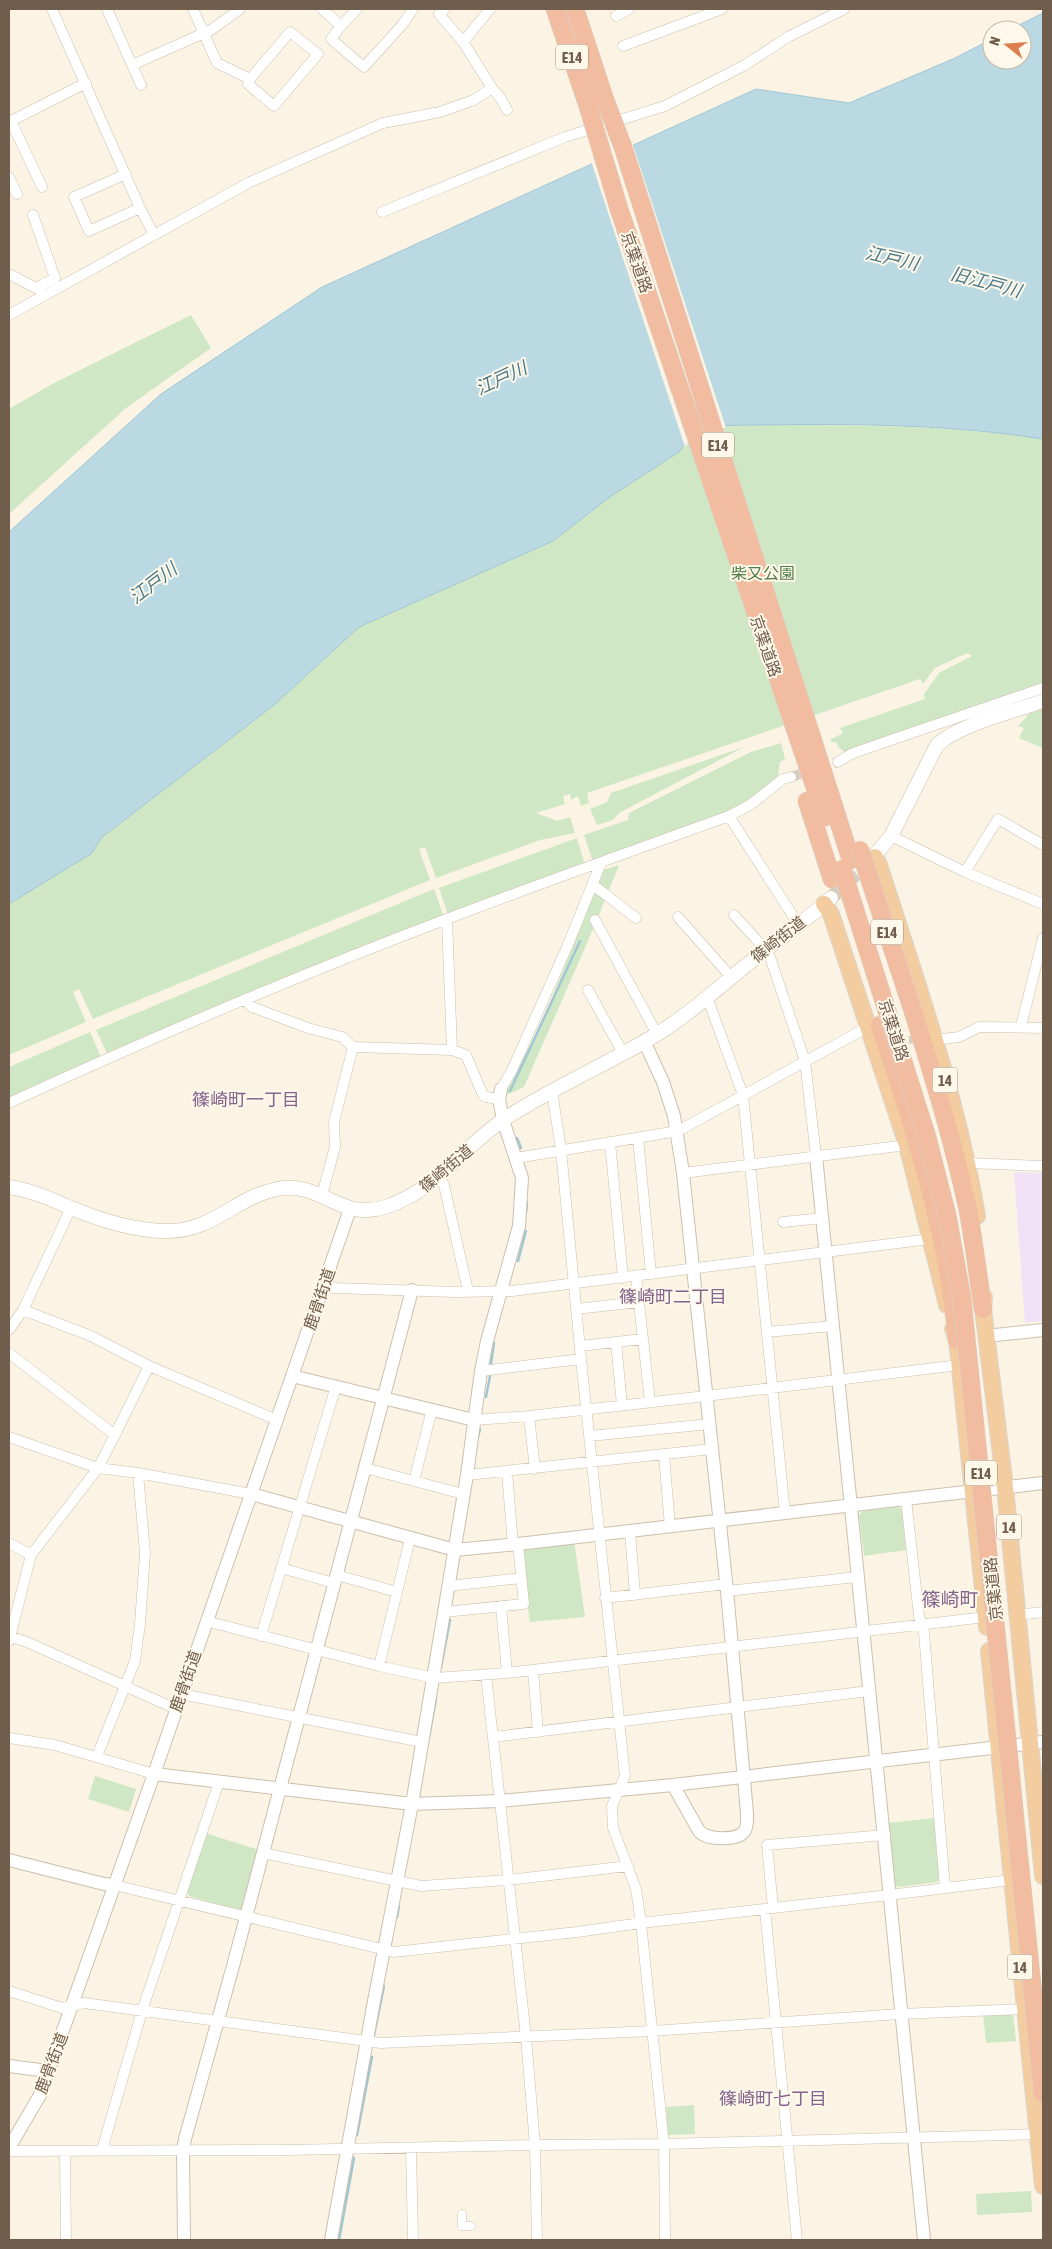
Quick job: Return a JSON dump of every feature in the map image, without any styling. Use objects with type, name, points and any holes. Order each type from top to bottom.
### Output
[{"type":"highway","name":"京葉道路","points":[[555,9],[588,106],[619,209],[705,463],[807,745]]},
{"type":"highway","name":"京葉道路","points":[[575,9],[605,100],[623,147],[721,456],[770,584],[807,745]]},
{"type":"highway","name":"E14","points":[[807,745],[914,1014],[959,1172],[974,1247],[983,1309]]},
{"type":"highway","name":"E14","points":[[807,745],[855,863],[874,1032],[929,1182],[954,1300],[957,1340]]},
{"type":"highway","name":"京葉道路","points":[[855,863],[879,865],[968,1163],[985,1281],[983,1309],[1005,1487],[1018,1615],[1037,1743],[1043,1876]]},
{"type":"highway","name":"京葉道路","points":[[855,863],[939,1134],[956,1202],[972,1286],[984,1382],[1043,1976]]},
{"type":"highway","name":"京葉道路","points":[[855,863],[928,1136],[947,1214],[962,1298],[1043,2093]]},
{"type":"highway","name":"京葉道路","points":[[827,901],[830,914],[874,1032],[907,1145],[957,1340],[1024,2009],[1041,2134],[1043,2186]]},
{"type":"main road","points":[[855,863],[891,836],[930,756],[946,736],[1043,701]]},
{"type":"main road","name":"篠崎街道","points":[[9,1187],[37,1193],[106,1221],[134,1228],[165,1231],[180,1230],[205,1224],[251,1198],[278,1189],[303,1189],[361,1212],[385,1207],[421,1191],[504,1120],[552,1091],[657,1034],[827,901]]},
{"type":"street","points":[[52,9],[152,231]]},
{"type":"street","points":[[107,9],[141,85]]},
{"type":"street","points":[[193,9],[216,63],[250,79]]},
{"type":"street","points":[[132,65],[211,30],[240,9]]},
{"type":"street","points":[[322,9],[341,26]]},
{"type":"street","points":[[357,9],[331,39],[364,67],[402,25],[413,9]]},
{"type":"street","points":[[445,9],[439,14],[463,42],[507,110]]},
{"type":"street","points":[[463,42],[490,9]]},
{"type":"street","points":[[616,16],[629,9]]},
{"type":"street","points":[[623,46],[722,9]]},
{"type":"street","points":[[382,212],[565,137],[665,106],[745,66],[788,37],[844,9]]},
{"type":"street","points":[[290,32],[318,54],[274,106],[248,84],[250,79],[290,32]]},
{"type":"street","points":[[42,188],[10,121],[86,83]]},
{"type":"street","points":[[39,292],[259,178],[383,124],[440,112],[474,100],[492,88]]},
{"type":"street","points":[[126,174],[74,197],[89,231],[140,208]]},
{"type":"street","points":[[9,177],[17,194]]},
{"type":"street","points":[[9,315],[56,278],[33,215]]},
{"type":"street","points":[[9,274],[39,292]]},
{"type":"street","points":[[838,762],[851,754],[1043,688]]},
{"type":"street","points":[[9,1103],[99,1062],[245,1000],[447,919],[730,816],[756,801],[783,779],[791,776]]},
{"type":"street","points":[[730,816],[798,924]]},
{"type":"street","points":[[965,872],[998,819],[1043,845]]},
{"type":"street","points":[[891,836],[965,872],[1043,904]]},
{"type":"street","points":[[331,2240],[434,1678],[467,1476],[481,1371],[518,1226],[522,1178],[504,1120],[500,1094],[525,1041],[601,863]]},
{"type":"street","points":[[592,884],[636,918]]},
{"type":"street","points":[[734,915],[765,949],[805,1061],[823,1218],[857,1577],[890,1895],[900,2014],[924,2240]]},
{"type":"street","points":[[678,917],[731,977]]},
{"type":"street","points":[[447,919],[452,1050]]},
{"type":"street","points":[[595,920],[657,1034]]},
{"type":"street","points":[[1021,1026],[1043,938]]},
{"type":"street","points":[[588,990],[623,1053]]},
{"type":"street","points":[[706,997],[743,1095],[785,1513]]},
{"type":"street","points":[[245,1000],[252,1007],[308,1028],[342,1038],[353,1047],[452,1050],[466,1055],[483,1095],[486,1098],[500,1094]]},
{"type":"street","points":[[932,1040],[959,1037],[979,1027],[1021,1026],[1043,1028]]},
{"type":"street","points":[[516,1158],[678,1131],[805,1061],[874,1032]]},
{"type":"street","points":[[644,1041],[663,1082],[678,1131],[694,1269],[738,1706],[747,1822],[743,1832],[736,1836],[712,1839],[702,1834],[673,1785]]},
{"type":"street","points":[[322,1195],[335,1147],[334,1122],[353,1047]]},
{"type":"street","points":[[552,1091],[561,1150],[605,1598],[625,1776],[612,1806],[613,1828],[636,1889],[641,1923],[664,2144],[665,2240]]},
{"type":"street","points":[[638,1138],[651,1274]]},
{"type":"street","points":[[610,1142],[624,1278]]},
{"type":"street","points":[[683,1173],[907,1145]]},
{"type":"street","points":[[968,1163],[1043,1166]]},
{"type":"street","points":[[439,1177],[444,1185],[468,1291]]},
{"type":"street","points":[[9,1330],[23,1310],[71,1208]]},
{"type":"street","name":"鹿骨街道","points":[[9,2150],[40,2094],[72,2006],[350,1209]]},
{"type":"street","points":[[783,1222],[823,1218]]},
{"type":"street","points":[[324,1286],[334,1288],[501,1291],[624,1278],[930,1239]]},
{"type":"street","points":[[636,1276],[650,1402]]},
{"type":"street","points":[[184,2240],[183,2150],[412,1290]]},
{"type":"street","points":[[576,1309],[639,1302]]},
{"type":"street","points":[[23,1310],[91,1336],[148,1366],[277,1420]]},
{"type":"street","points":[[767,1332],[833,1326]]},
{"type":"street","points":[[986,1336],[1043,1330]]},
{"type":"street","points":[[580,1346],[643,1339]]},
{"type":"street","points":[[616,1342],[622,1405]]},
{"type":"street","points":[[9,1353],[115,1435]]},
{"type":"street","points":[[481,1371],[581,1359]]},
{"type":"street","points":[[292,1376],[474,1420],[529,1416],[706,1396],[959,1365]]},
{"type":"street","points":[[148,1366],[98,1468],[31,1555],[9,1638],[27,1642],[176,1709]]},
{"type":"street","points":[[261,1636],[336,1386]]},
{"type":"street","points":[[414,1481],[432,1409]]},
{"type":"street","points":[[529,1416],[534,1469]]},
{"type":"street","points":[[590,1436],[709,1424]]},
{"type":"street","points":[[9,1438],[98,1468],[138,1473],[251,1494],[455,1550],[630,1532],[1043,1483]]},
{"type":"street","points":[[467,1476],[712,1449]]},
{"type":"street","points":[[664,1455],[670,1526]]},
{"type":"street","points":[[364,1468],[463,1494]]},
{"type":"street","points":[[444,1612],[524,1604],[507,1472]]},
{"type":"street","points":[[96,1756],[136,1661],[145,1553],[138,1473]]},
{"type":"street","points":[[906,1499],[919,1616],[924,1633],[945,1888]]},
{"type":"street","points":[[630,1532],[635,1595]]},
{"type":"street","points":[[379,1666],[410,1539]]},
{"type":"street","points":[[9,1543],[31,1555]]},
{"type":"street","points":[[282,1568],[397,1592]]},
{"type":"street","points":[[605,1598],[857,1577]]},
{"type":"street","points":[[448,1586],[521,1578]]},
{"type":"street","points":[[501,1606],[508,1673]]},
{"type":"street","points":[[1018,1615],[1043,1612]]},
{"type":"street","points":[[206,1621],[379,1666],[434,1678],[508,1673],[986,1617]]},
{"type":"street","points":[[533,1670],[538,1732]]},
{"type":"street","points":[[486,1675],[526,2037],[535,2144],[537,2240]]},
{"type":"street","points":[[492,1737],[869,1691]]},
{"type":"street","points":[[181,1694],[422,1742]]},
{"type":"street","points":[[9,1738],[55,1745],[154,1774],[412,1804],[500,1801],[673,1785],[876,1760],[1037,1743]]},
{"type":"street","points":[[102,2150],[142,2011],[219,1782]]},
{"type":"street","points":[[797,2240],[775,2022],[769,1909],[768,1845],[884,1835]]},
{"type":"street","points":[[263,1853],[421,1886],[508,1880],[628,1866]]},
{"type":"street","points":[[9,1860],[104,1884],[179,1899],[384,1950],[400,1952],[1011,1880]]},
{"type":"street","points":[[9,1991],[62,2008],[84,2003],[367,2043],[433,2042],[652,2031],[900,2014],[1024,2009]]},
{"type":"street","points":[[9,2066],[48,2071]]},
{"type":"street","points":[[9,2150],[411,2148],[535,2144],[664,2144],[1041,2134]]},
{"type":"street","points":[[411,2148],[413,2240]]},
{"type":"street","points":[[65,2151],[66,2240]]},
{"type":"street","points":[[462,2214],[462,2226],[471,2226]]},
{"type":"shaded area","points":[[1014,1172],[1043,1173],[1043,1321],[1025,1323]]},
{"type":"green space","points":[[191,315],[211,348],[126,408],[9,514],[9,409],[52,384]]},
{"type":"green space","name":"柴又公園","points":[[764,425],[939,428],[1043,439],[1043,684],[846,753],[839,748],[836,742],[831,742],[830,740],[843,733],[840,728],[925,699],[924,694],[939,673],[972,656],[967,653],[935,668],[923,684],[920,679],[587,793],[589,803],[581,806],[578,796],[571,800],[570,794],[563,796],[565,804],[536,813],[557,821],[570,817],[575,833],[540,840],[436,878],[425,847],[419,849],[430,880],[93,1019],[79,989],[73,992],[86,1022],[9,1055],[9,904],[92,853],[101,838],[274,705],[359,627],[553,541],[697,426]]},
{"type":"green space","points":[[1043,709],[1043,748],[1019,738],[1024,728],[1018,726],[1030,713]]},
{"type":"green space","points":[[781,743],[785,759],[780,762],[778,776],[769,786],[743,806],[593,862],[584,835],[628,820],[629,813],[751,752]]},
{"type":"green space","points":[[744,747],[619,813],[613,820],[597,825],[590,809],[607,802],[611,793]]},
{"type":"green space","points":[[577,838],[585,865],[448,915],[439,888]]},
{"type":"green space","points":[[619,865],[524,1087],[504,1096],[544,1018],[603,870]]},
{"type":"green space","points":[[434,889],[444,917],[108,1055],[96,1030]]},
{"type":"green space","points":[[90,1032],[101,1057],[9,1098],[9,1067]]},
{"type":"green space","points":[[899,1507],[902,1510],[906,1550],[864,1556],[859,1515],[862,1511]]},
{"type":"green space","points":[[574,1540],[585,1617],[530,1622],[519,1547]]},
{"type":"green space","points":[[95,1776],[136,1789],[129,1812],[88,1799]]},
{"type":"green space","points":[[934,1818],[939,1878],[937,1882],[898,1887],[894,1884],[888,1823]]},
{"type":"green space","points":[[205,1833],[259,1850],[243,1907],[239,1911],[189,1896],[186,1888]]},
{"type":"green space","points":[[1013,2013],[1016,2041],[986,2043],[983,2014]]},
{"type":"green space","points":[[694,2105],[695,2134],[668,2135],[666,2107]]},
{"type":"green space","points":[[1031,2191],[1032,2212],[977,2215],[976,2194]]},
{"type":"water","points":[[1043,13],[1043,439],[1000,433],[914,426],[827,424],[697,426],[679,452],[611,496],[553,541],[359,627],[274,705],[101,838],[92,853],[9,904],[9,532],[161,394],[322,287],[756,89],[849,103],[953,59],[982,44],[982,70],[1032,70],[1032,20],[1029,20]]},
{"type":"pier","points":[[632,142],[726,428],[698,429],[685,447],[591,161]]},
{"type":"waterway","points":[[510,1091],[580,941]]},
{"type":"waterway","points":[[517,1138],[521,1148]]},
{"type":"waterway","points":[[526,1213],[527,1203]]},
{"type":"waterway","points":[[518,1261],[526,1231]]},
{"type":"waterway","points":[[491,1364],[494,1343]]},
{"type":"waterway","points":[[486,1397],[490,1376]]},
{"type":"waterway","points":[[478,1437],[480,1429]]},
{"type":"waterway","points":[[441,1667],[450,1620]]},
{"type":"waterway","points":[[429,1737],[436,1699]]},
{"type":"waterway","points":[[397,1917],[399,1906]]},
{"type":"waterway","points":[[374,2035],[384,1986]]},
{"type":"waterway","points":[[357,2135],[372,2057]]},
{"type":"waterway","points":[[339,2240],[354,2158]]},
{"type":"tunnel","points":[[791,777],[838,762]]},
{"type":"tunnel","points":[[831,898],[871,860]]},
{"type":"tunnel","points":[[897,1039],[923,1040]]},
{"type":"district","name":"篠崎町一丁目","points":[[246,1099]]},
{"type":"district","name":"篠崎町二丁目","points":[[673,1296]]},
{"type":"district","name":"篠崎町","points":[[950,1599]]},
{"type":"district","name":"篠崎町七丁目","points":[[773,2098]]},
{"type":"water label","name":"江戸川","points":[[892,258]]},
{"type":"water label","name":"旧江戸川","points":[[986,282]]},
{"type":"water label","name":"江戸川","points":[[501,378]]},
{"type":"water label","name":"江戸川","points":[[153,583]]}]
